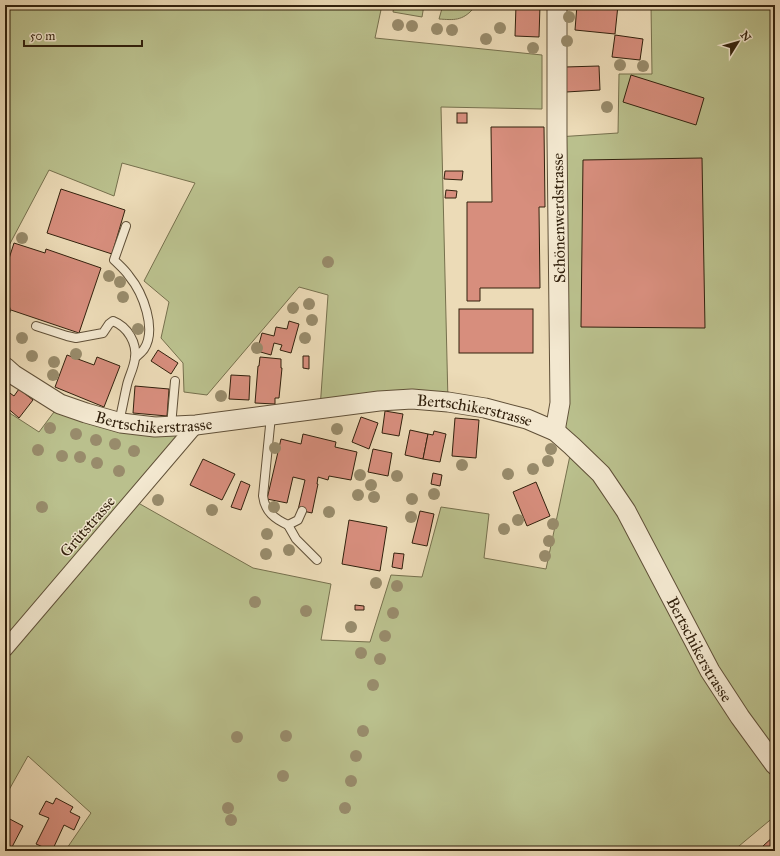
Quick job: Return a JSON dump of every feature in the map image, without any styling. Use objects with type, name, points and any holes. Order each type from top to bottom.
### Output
[{"type":"street","name":"Schönenwerdstrasse","points":[[555,431],[560,403],[557,5]]},
{"type":"street","name":"Bertschikerstrasse","points":[[5,367],[14,375],[60,404],[119,422],[155,427],[196,426],[379,401],[412,399],[448,402],[485,408],[527,419],[555,431],[601,474],[626,511],[710,671],[740,717],[775,765]]},
{"type":"street","name":"Grütstrasse","points":[[5,649],[196,426]]},
{"type":"lane","points":[[126,226],[114,260],[130,276],[144,302],[149,328],[148,340],[144,350],[135,358]]},
{"type":"lane","points":[[36,326],[76,338],[103,332],[113,321],[118,323],[131,336],[135,347],[135,358],[119,422]]},
{"type":"lane","points":[[171,426],[175,380]]},
{"type":"lane","points":[[271,416],[263,502],[273,517],[288,525],[296,539],[317,560]]},
{"type":"lane","points":[[288,525],[298,520],[302,511]]},
{"type":"green space","points":[[5,5],[382,5],[375,38],[542,55],[542,109],[441,107],[448,402],[320,409],[328,295],[299,287],[207,395],[184,392],[183,363],[161,338],[169,302],[144,281],[195,183],[122,163],[114,196],[49,170],[5,253]]},
{"type":"green space","points":[[394,5],[424,5],[422,17],[393,12]]},
{"type":"green space","points":[[443,5],[472,5],[473,9],[465,16],[458,19],[439,19]]},
{"type":"green space","points":[[651,5],[775,5],[775,816],[733,851],[65,851],[91,813],[28,756],[5,797],[5,410],[39,432],[60,404],[196,425],[133,500],[253,568],[331,584],[321,640],[370,642],[391,575],[422,577],[441,507],[489,514],[484,558],[546,569],[572,446],[555,431],[557,137],[618,133],[619,74],[652,74]]},
{"type":"building","points":[[516,5],[540,5],[539,37],[515,36]]},
{"type":"building","points":[[577,5],[618,5],[615,34],[575,30]]},
{"type":"building","points":[[615,35],[643,39],[640,60],[612,57]]},
{"type":"building","points":[[599,66],[600,90],[566,92],[565,67]]},
{"type":"building","points":[[631,75],[704,98],[696,125],[623,102]]},
{"type":"building","points":[[457,113],[467,113],[467,123],[457,123]]},
{"type":"building","points":[[491,127],[544,127],[545,207],[539,207],[540,288],[480,288],[480,301],[467,301],[467,202],[492,202]]},
{"type":"building","points":[[702,158],[705,328],[581,327],[583,160]]},
{"type":"building","points":[[445,171],[463,171],[462,180],[444,179]]},
{"type":"building","points":[[61,189],[125,210],[112,254],[47,233]]},
{"type":"building","points":[[446,190],[457,191],[456,198],[445,198]]},
{"type":"building","points":[[14,243],[45,253],[46,249],[101,268],[79,333],[5,308],[5,271]]},
{"type":"building","points":[[459,309],[533,309],[533,353],[459,353]]},
{"type":"building","points":[[289,321],[299,324],[291,353],[280,350],[282,345],[274,343],[271,355],[257,351],[262,333],[274,336],[276,327],[287,329]]},
{"type":"building","points":[[158,350],[178,363],[171,374],[151,361]]},
{"type":"building","points":[[67,355],[94,365],[97,357],[120,366],[104,407],[55,387]]},
{"type":"building","points":[[303,356],[309,356],[309,369],[303,368]]},
{"type":"building","points":[[260,357],[281,359],[282,368],[279,398],[275,398],[275,404],[255,403]]},
{"type":"building","points":[[231,375],[250,376],[249,400],[229,399]]},
{"type":"building","points":[[135,386],[169,389],[167,416],[133,413]]},
{"type":"building","points":[[19,389],[33,400],[19,418],[5,406],[5,393],[7,391],[14,396]]},
{"type":"building","points":[[385,411],[403,414],[399,436],[382,433]]},
{"type":"building","points":[[361,417],[378,423],[369,449],[352,442]]},
{"type":"building","points":[[455,418],[479,420],[476,458],[452,456]]},
{"type":"building","points":[[410,430],[428,434],[423,459],[405,455]]},
{"type":"building","points":[[434,431],[446,434],[440,462],[423,459],[428,434],[433,435]]},
{"type":"building","points":[[303,434],[336,442],[335,447],[357,452],[351,480],[329,476],[328,480],[318,477],[312,513],[298,510],[305,480],[293,477],[287,503],[267,499],[281,439],[301,444]]},
{"type":"building","points":[[373,449],[392,453],[388,476],[368,472]]},
{"type":"building","points":[[203,459],[235,474],[222,500],[190,485]]},
{"type":"building","points":[[433,473],[442,475],[440,486],[431,484]]},
{"type":"building","points":[[241,481],[250,485],[241,510],[231,507]]},
{"type":"building","points":[[536,482],[550,516],[527,526],[513,492]]},
{"type":"building","points":[[420,511],[434,514],[427,546],[412,543]]},
{"type":"building","points":[[349,520],[387,527],[380,571],[342,564]]},
{"type":"building","points":[[394,553],[404,554],[402,569],[392,567]]},
{"type":"building","points":[[355,605],[364,606],[364,610],[355,610]]},
{"type":"building","points":[[56,798],[73,807],[70,812],[80,817],[74,830],[64,825],[52,851],[36,844],[49,818],[39,814],[46,801],[53,804]]},
{"type":"building","points":[[6,817],[23,826],[12,847],[5,843]]},
{"type":"building","points":[[775,835],[775,851],[768,851],[763,846]]}]
